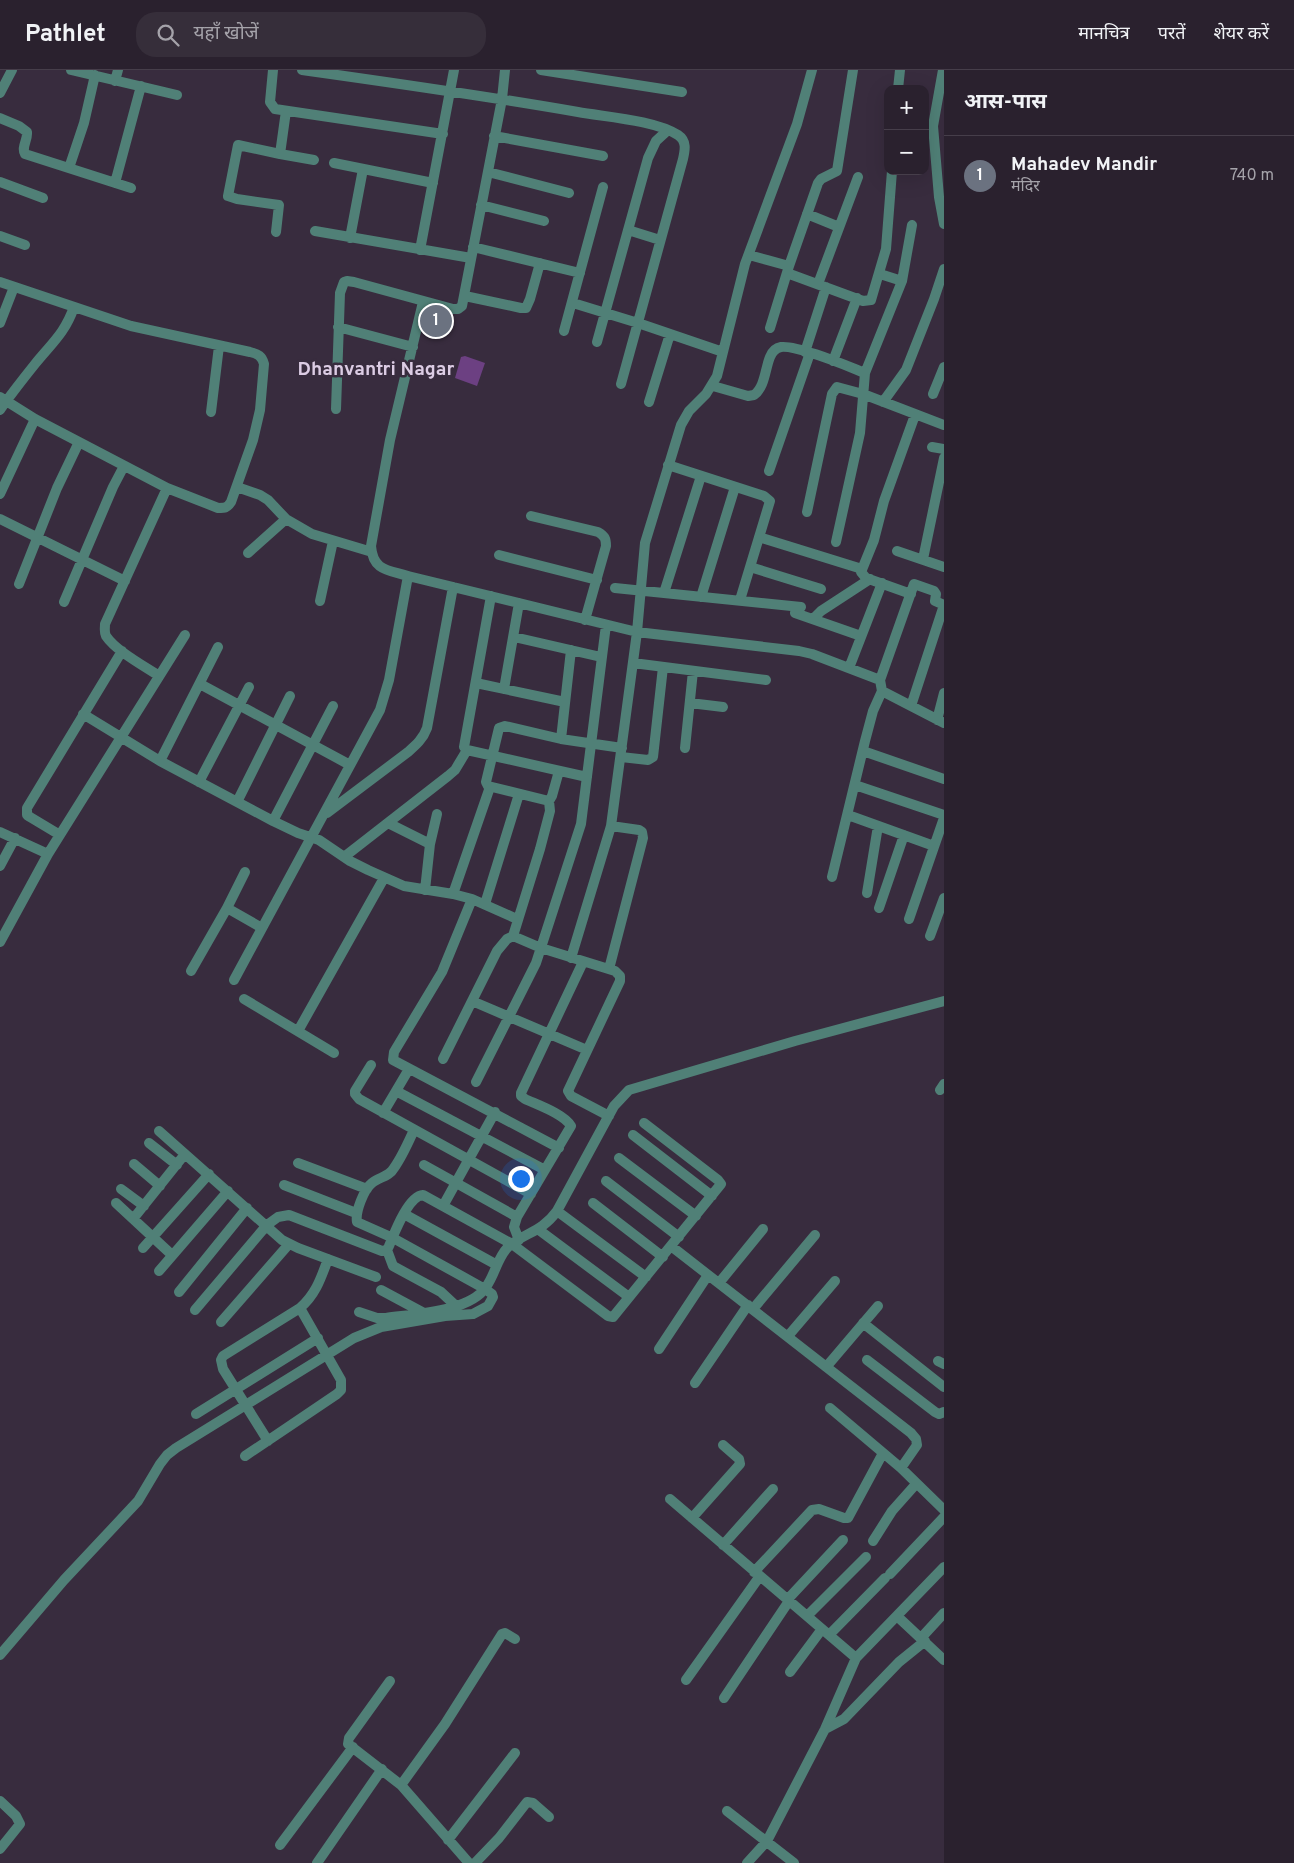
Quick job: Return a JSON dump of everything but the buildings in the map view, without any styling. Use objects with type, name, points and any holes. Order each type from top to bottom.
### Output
[{"type":"street","points":[[0,93],[12,70]]},
{"type":"street","points":[[72,70],[95,75],[116,75],[141,86],[178,95]]},
{"type":"street","points":[[273,70],[270,102],[275,109],[443,134]]},
{"type":"street","points":[[302,70],[451,90],[662,128],[679,136],[685,146],[683,159],[621,384]]},
{"type":"street","points":[[420,250],[454,70]]},
{"type":"street","points":[[336,409],[341,286],[347,281],[423,302],[458,309],[462,306],[506,70]]},
{"type":"street","points":[[540,70],[682,92]]},
{"type":"street","points":[[571,958],[611,826],[642,591],[645,543],[684,418],[713,386],[718,376],[748,255],[794,133],[812,70]]},
{"type":"street","points":[[770,328],[788,269],[821,179],[837,170],[853,70]]},
{"type":"street","points":[[898,85],[900,70]]},
{"type":"street","points":[[943,70],[933,126],[939,197],[944,224]]},
{"type":"street","points":[[69,168],[84,123],[95,75]]},
{"type":"street","points":[[115,183],[141,86]]},
{"type":"street","points":[[280,154],[286,111]]},
{"type":"street","points":[[0,118],[19,126],[27,132],[28,136],[23,149],[25,154],[131,188]]},
{"type":"street","points":[[596,342],[651,149],[662,128]]},
{"type":"street","points":[[494,136],[603,156]]},
{"type":"street","points":[[276,232],[279,205],[237,200],[228,196],[238,145],[314,160]]},
{"type":"street","points":[[334,163],[433,183]]},
{"type":"street","points":[[350,238],[363,169]]},
{"type":"street","points":[[488,172],[570,193]]},
{"type":"street","points":[[748,255],[788,269],[822,285],[857,298],[871,300],[886,250],[892,175]]},
{"type":"street","points":[[769,471],[807,352],[822,285],[839,226],[858,178]]},
{"type":"street","points":[[0,182],[43,198]]},
{"type":"street","points":[[564,331],[603,187]]},
{"type":"street","points":[[481,205],[544,221]]},
{"type":"street","points":[[807,214],[839,226]]},
{"type":"street","points":[[836,542],[859,442],[865,373],[902,281],[912,225]]},
{"type":"street","points":[[628,230],[660,240]]},
{"type":"street","points":[[315,232],[471,258]]},
{"type":"street","points":[[0,236],[25,245]]},
{"type":"street","points":[[473,247],[580,273]]},
{"type":"street","points":[[465,296],[526,308],[540,263]]},
{"type":"street","points":[[884,402],[906,370],[944,269]]},
{"type":"street","points":[[880,274],[902,281]]},
{"type":"street","points":[[0,282],[131,326],[258,354],[263,359],[264,364],[260,410],[253,440],[232,502],[228,507],[224,508],[218,508],[167,488],[35,419],[3,399]]},
{"type":"street","points":[[0,323],[14,287]]},
{"type":"street","points":[[833,362],[857,298]]},
{"type":"street","points":[[423,302],[390,440],[371,546],[375,563],[383,569],[408,576],[637,632],[798,651],[849,668],[911,706],[940,721],[944,693]]},
{"type":"street","points":[[572,303],[723,352]]},
{"type":"street","points":[[0,410],[3,399],[59,337],[69,321],[74,307]]},
{"type":"street","points":[[338,327],[413,347]]},
{"type":"street","points":[[649,402],[670,334]]},
{"type":"street","points":[[211,412],[219,346]]},
{"type":"street","points":[[713,386],[748,396],[754,395],[761,387],[771,354],[775,349],[781,347],[807,352],[865,373]]},
{"type":"street","points":[[933,394],[944,367]]},
{"type":"street","points":[[807,512],[834,389],[840,386],[944,425]]},
{"type":"street","points":[[911,594],[870,579],[863,575],[862,569],[874,540],[884,501],[915,415]]},
{"type":"street","points":[[0,494],[35,419]]},
{"type":"street","points":[[19,584],[79,442]]},
{"type":"street","points":[[932,446],[944,449]]},
{"type":"street","points":[[923,560],[944,458]]},
{"type":"street","points":[[668,465],[764,496],[770,501],[740,600]]},
{"type":"street","points":[[64,602],[113,487],[124,466]]},
{"type":"street","points":[[664,593],[701,476]]},
{"type":"street","points":[[701,597],[735,487]]},
{"type":"street","points":[[159,676],[117,647],[104,631],[105,624],[167,488]]},
{"type":"street","points":[[236,488],[260,496],[286,519],[312,534],[333,542],[372,552]]},
{"type":"street","points":[[531,516],[604,535],[606,546],[586,620]]},
{"type":"street","points":[[0,519],[126,581]]},
{"type":"street","points":[[248,553],[286,519]]},
{"type":"street","points":[[759,536],[862,569]]},
{"type":"street","points":[[320,601],[333,542]]},
{"type":"street","points":[[897,551],[944,567]]},
{"type":"street","points":[[499,555],[596,580]]},
{"type":"street","points":[[750,568],[822,589]]},
{"type":"street","points":[[234,980],[380,710],[385,696],[408,576]]},
{"type":"street","points":[[813,620],[821,611],[870,579]]},
{"type":"street","points":[[849,668],[882,583]]},
{"type":"street","points":[[832,877],[873,711],[914,584],[934,591],[936,594],[935,601],[944,605],[911,706]]},
{"type":"street","points":[[323,816],[413,748],[424,735],[427,728],[453,587]]},
{"type":"street","points":[[615,588],[740,600],[798,610],[813,620],[862,636]]},
{"type":"street","points":[[491,596],[464,747],[467,750],[587,777]]},
{"type":"street","points":[[504,689],[519,603]]},
{"type":"street","points":[[476,1082],[536,963],[580,824],[606,625]]},
{"type":"street","points":[[0,942],[60,834],[185,635]]},
{"type":"street","points":[[514,637],[602,657]]},
{"type":"street","points":[[60,834],[30,817],[26,811],[83,714],[117,647]]},
{"type":"street","points":[[160,761],[218,648]]},
{"type":"street","points":[[561,739],[571,650]]},
{"type":"street","points":[[633,663],[766,680]]},
{"type":"street","points":[[549,801],[488,786],[486,782],[492,755],[498,731],[502,726],[591,744],[648,760],[653,757],[663,667]]},
{"type":"street","points":[[685,748],[694,671]]},
{"type":"street","points":[[476,683],[565,702]]},
{"type":"street","points":[[200,684],[350,765]]},
{"type":"street","points":[[199,782],[249,687]]},
{"type":"street","points":[[238,802],[290,696]]},
{"type":"street","points":[[690,703],[723,707]]},
{"type":"street","points":[[273,821],[333,706]]},
{"type":"street","points":[[83,714],[160,761],[273,821],[326,844],[384,878],[404,886],[472,899],[517,919]]},
{"type":"street","points":[[341,854],[388,824],[448,776],[455,770],[467,750]]},
{"type":"street","points":[[863,751],[944,779]]},
{"type":"street","points":[[513,936],[540,849],[550,811],[549,801],[558,771]]},
{"type":"street","points":[[855,785],[944,817],[909,919]]},
{"type":"street","points":[[453,894],[490,787]]},
{"type":"street","points":[[485,904],[519,794]]},
{"type":"street","points":[[425,890],[430,844],[438,814]]},
{"type":"street","points":[[848,815],[934,846]]},
{"type":"street","points":[[388,824],[430,844]]},
{"type":"street","points":[[609,970],[643,838],[642,832],[639,830],[611,826]]},
{"type":"street","points":[[867,893],[878,826]]},
{"type":"street","points":[[0,832],[48,854]]},
{"type":"street","points":[[879,908],[904,835]]},
{"type":"street","points":[[0,866],[14,838]]},
{"type":"street","points":[[192,971],[228,908],[245,872]]},
{"type":"street","points":[[298,1031],[384,878]]},
{"type":"street","points":[[930,936],[944,898]]},
{"type":"street","points":[[472,899],[442,972],[394,1052],[394,1060],[495,1112],[559,1148]]},
{"type":"street","points":[[228,908],[262,928]]},
{"type":"street","points":[[513,936],[518,940],[609,970],[620,976],[620,981],[569,1086],[568,1094],[610,1116]]},
{"type":"street","points":[[443,1059],[497,951],[507,939],[513,936]]},
{"type":"street","points":[[515,1242],[514,1227],[517,1216],[571,1126],[568,1122],[521,1096],[523,1088],[584,962]]},
{"type":"street","points":[[244,999],[334,1053]]},
{"type":"street","points":[[472,1001],[587,1050]]},
{"type":"street","points":[[359,1312],[377,1318],[386,1318],[465,1304],[477,1297],[485,1289],[506,1249],[551,1220],[621,1096],[629,1090],[795,1041],[944,1001]]},
{"type":"street","points":[[371,1065],[355,1091],[359,1099],[531,1194]]},
{"type":"street","points":[[383,1113],[409,1069]]},
{"type":"street","points":[[396,1091],[545,1170]]},
{"type":"street","points":[[443,1206],[495,1112]]},
{"type":"street","points":[[456,1306],[440,1292],[393,1266],[387,1250],[404,1214],[418,1195],[423,1195],[515,1242],[608,1316],[613,1317],[616,1315],[720,1187],[720,1182],[644,1123]]},
{"type":"street","points":[[0,1655],[64,1580],[138,1501],[167,1455],[354,1338],[381,1327],[445,1316],[473,1314],[482,1310],[492,1300],[492,1294],[485,1289],[392,1238],[360,1224],[356,1219],[356,1212],[370,1184],[390,1174],[414,1130]]},
{"type":"street","points":[[159,1131],[289,1244],[376,1277]]},
{"type":"street","points":[[633,1135],[712,1196]]},
{"type":"street","points":[[150,1143],[177,1165]]},
{"type":"street","points":[[133,1219],[186,1154]]},
{"type":"street","points":[[619,1158],[696,1216]]},
{"type":"street","points":[[298,1162],[367,1189]]},
{"type":"street","points":[[134,1164],[160,1186]]},
{"type":"street","points":[[424,1166],[517,1216]]},
{"type":"street","points":[[143,1248],[209,1174]]},
{"type":"street","points":[[606,1181],[679,1237]]},
{"type":"street","points":[[284,1185],[356,1212]]},
{"type":"street","points":[[121,1189],[144,1206]]},
{"type":"street","points":[[159,1271],[228,1191]]},
{"type":"street","points":[[116,1203],[172,1255]]},
{"type":"street","points":[[593,1203],[662,1257]]},
{"type":"street","points":[[179,1292],[247,1208]]},
{"type":"street","points":[[557,1211],[646,1277]]},
{"type":"street","points":[[404,1214],[497,1265]]},
{"type":"street","points":[[195,1310],[267,1226],[278,1217],[289,1215],[382,1251],[387,1250]]},
{"type":"street","points":[[719,1283],[763,1229]]},
{"type":"street","points":[[538,1230],[630,1297]]},
{"type":"street","points":[[695,1383],[750,1307],[815,1234]]},
{"type":"street","points":[[221,1322],[289,1244]]},
{"type":"street","points":[[671,1246],[911,1433],[916,1439],[917,1444],[901,1468]]},
{"type":"street","points":[[268,1441],[221,1364],[221,1360],[223,1356],[300,1308],[313,1294],[328,1259]]},
{"type":"street","points":[[659,1348],[708,1275]]},
{"type":"street","points":[[788,1336],[835,1281]]},
{"type":"street","points":[[381,1290],[422,1312]]},
{"type":"street","points":[[827,1366],[878,1306]]},
{"type":"street","points":[[245,1456],[341,1390],[341,1380],[328,1354],[300,1308]]},
{"type":"street","points":[[863,1323],[944,1387]]},
{"type":"street","points":[[196,1414],[318,1338]]},
{"type":"street","points":[[867,1360],[935,1412],[939,1414],[944,1412]]},
{"type":"street","points":[[830,1408],[901,1468],[944,1510]]},
{"type":"street","points":[[692,1518],[740,1464],[739,1458],[723,1445]]},
{"type":"street","points":[[686,1680],[757,1574],[812,1510],[819,1508],[848,1518],[884,1453]]},
{"type":"street","points":[[873,1541],[892,1511],[916,1484]]},
{"type":"street","points":[[723,1545],[773,1490]]},
{"type":"street","points":[[670,1499],[856,1658]]},
{"type":"street","points":[[790,1672],[825,1632],[888,1576],[944,1517]]},
{"type":"street","points":[[724,1698],[788,1600],[843,1540]]},
{"type":"street","points":[[807,1616],[866,1557]]},
{"type":"street","points":[[747,1863],[767,1841],[825,1729],[856,1658],[898,1617],[944,1567]]},
{"type":"street","points":[[825,1729],[844,1719],[923,1640],[944,1614]]},
{"type":"street","points":[[898,1617],[944,1660]]},
{"type":"street","points":[[401,1785],[445,1724],[502,1634],[505,1633],[516,1640]]},
{"type":"street","points":[[390,1681],[349,1738],[348,1744],[401,1785],[469,1863]]},
{"type":"street","points":[[280,1845],[352,1747]]},
{"type":"street","points":[[448,1840],[515,1753]]},
{"type":"street","points":[[317,1863],[382,1769]]},
{"type":"street","points":[[0,1801],[16,1816],[20,1824],[0,1849]]},
{"type":"street","points":[[474,1863],[499,1838],[527,1802],[533,1803],[549,1817]]},
{"type":"street","points":[[727,1811],[794,1863]]},
{"type":"shaded area","points":[[465,356],[485,363],[477,386],[455,378],[461,357]]},
{"type":"place","name":"Mahadev Mandir","points":[[436,321]]},
{"type":"district","name":"Dhanvantri Nagar","points":[[376,370]]}]
